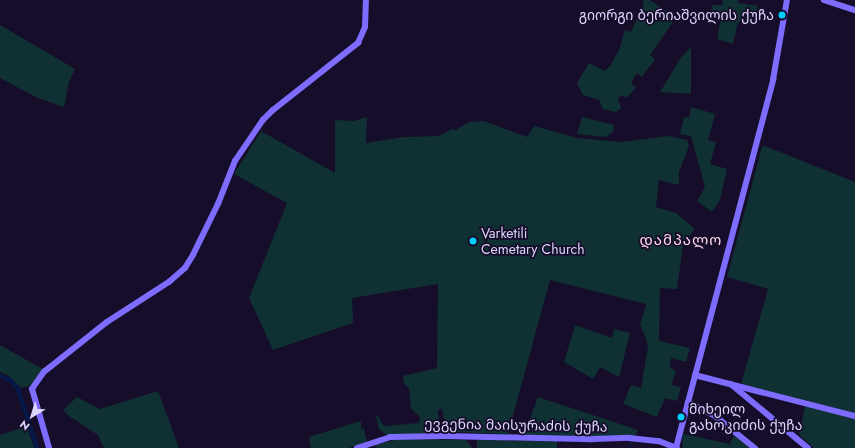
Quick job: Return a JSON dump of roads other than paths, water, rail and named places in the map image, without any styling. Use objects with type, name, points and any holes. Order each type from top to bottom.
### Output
[{"type":"street","points":[[49,448],[32,389],[44,372],[101,327],[169,282],[185,268],[218,204],[235,161],[263,120],[272,111],[358,43],[365,27],[366,0]]},
{"type":"street","points":[[676,448],[773,80],[787,0]]},
{"type":"street","points":[[824,0],[855,10]]},
{"type":"street","points":[[695,375],[855,416]]},
{"type":"street","points":[[729,383],[808,448]]},
{"type":"street","points":[[752,401],[750,396],[752,392],[760,391]]},
{"type":"street","points":[[688,402],[714,416],[755,448]]},
{"type":"street","name":"ევგენია მაისურაძის ქუჩა","points":[[357,448],[390,437],[438,436],[629,438],[659,441],[676,448]]},
{"type":"waterway","points":[[0,376],[11,381],[18,389],[37,448]]},
{"type":"waterway","points":[[629,448],[630,441]]},
{"type":"place","name":"გიორგი ბერიაშვილის ქუჩა","points":[[782,15]]},
{"type":"place","name":"Varketili Cemetary Church","points":[[473,241]]},
{"type":"place","name":"მიხეილ გახოკიძის ქუჩა","points":[[681,417]]},
{"type":"district","name":"დამპალო","points":[[681,241]]}]
